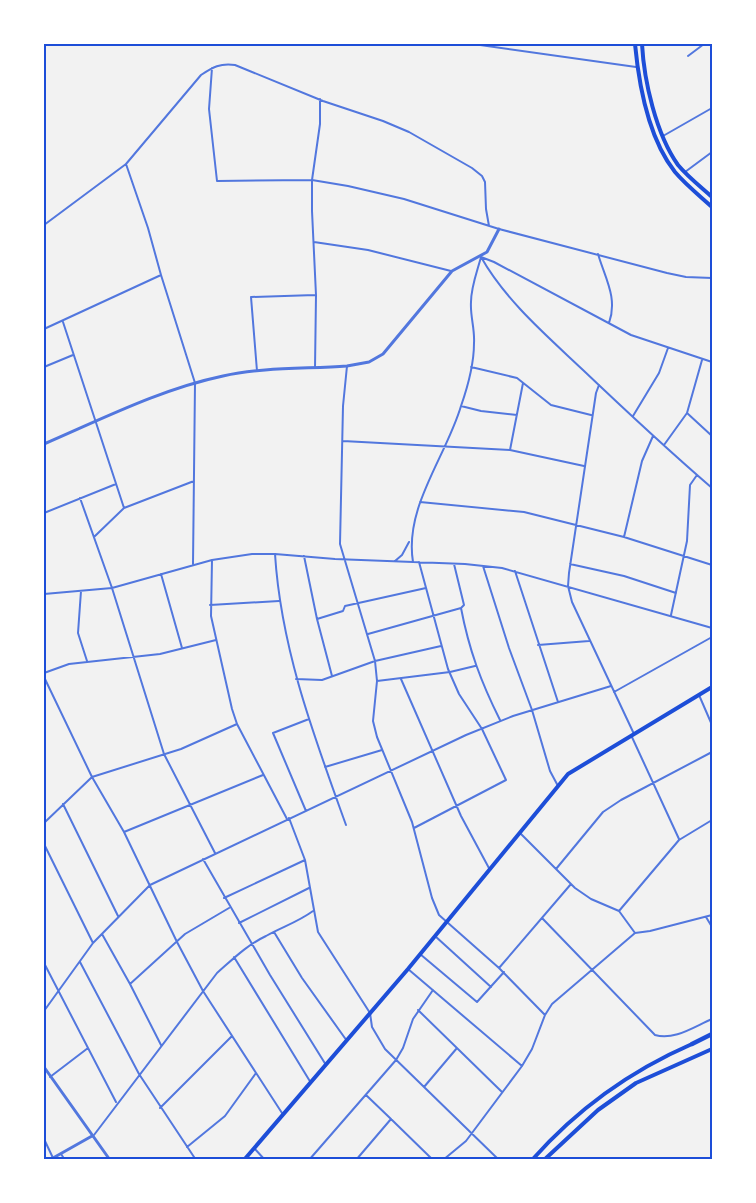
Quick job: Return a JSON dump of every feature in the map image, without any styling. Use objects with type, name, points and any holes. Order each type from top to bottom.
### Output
[{"type":"highway","points":[[692,1044],[712,1035]]},
{"type":"main road","points":[[635,44],[650,120],[663,153],[678,175],[712,207]]},
{"type":"main road","points":[[642,44],[644,66],[662,136],[675,160],[712,197]]},
{"type":"main road","points":[[244,1160],[408,969],[558,786],[577,767],[712,687]]},
{"type":"main road","points":[[532,1160],[560,1129],[598,1097],[629,1076],[692,1044]]},
{"type":"main road","points":[[544,1160],[607,1104],[636,1083],[712,1049]]},
{"type":"street","points":[[472,44],[638,67]]},
{"type":"street","points":[[688,56],[706,44],[712,45]]},
{"type":"street","points":[[44,225],[126,164],[188,88],[201,75],[225,64],[235,65],[409,132],[472,168],[482,176],[485,182],[489,226]]},
{"type":"street","points":[[212,68],[209,109],[217,181],[312,180],[348,186],[404,199],[499,229],[680,276],[712,278]]},
{"type":"street","points":[[315,368],[316,296],[312,180],[319,132],[320,99]]},
{"type":"street","points":[[662,136],[712,108]]},
{"type":"street","points":[[708,111],[712,113]]},
{"type":"street","points":[[685,172],[712,152]]},
{"type":"street","points":[[126,164],[195,383],[193,564]]},
{"type":"street","points":[[44,444],[195,383],[225,375],[346,366],[369,362],[383,354],[452,272],[481,257],[491,246],[499,229]]},
{"type":"street","points":[[314,242],[368,250],[452,272]]},
{"type":"street","points":[[598,254],[613,299],[609,323]]},
{"type":"street","points":[[481,257],[631,335],[712,362]]},
{"type":"street","points":[[395,561],[402,555],[411,540],[420,502],[447,445],[461,406],[475,341],[470,304],[481,257]]},
{"type":"street","points":[[481,257],[487,268],[526,316],[712,488]]},
{"type":"street","points":[[44,329],[161,275]]},
{"type":"street","points":[[257,371],[251,297],[316,296]]},
{"type":"street","points":[[62,321],[124,508]]},
{"type":"street","points":[[633,416],[659,373],[668,348]]},
{"type":"street","points":[[44,367],[73,355]]},
{"type":"street","points":[[664,445],[687,413],[702,360]]},
{"type":"street","points":[[346,366],[340,544],[375,661],[377,681],[373,722],[414,828],[432,898],[439,915],[500,968],[545,1015]]},
{"type":"street","points":[[471,367],[517,378],[551,405],[593,415]]},
{"type":"street","points":[[510,450],[524,383]]},
{"type":"street","points":[[599,385],[568,586],[572,602],[679,840]]},
{"type":"street","points":[[461,406],[517,415]]},
{"type":"street","points":[[687,413],[712,436]]},
{"type":"street","points":[[624,537],[642,461],[654,436]]},
{"type":"street","points":[[343,441],[510,450],[585,466]]},
{"type":"street","points":[[671,616],[689,525],[690,485],[698,475]]},
{"type":"street","points":[[94,537],[124,508],[194,482]]},
{"type":"street","points":[[44,513],[116,483]]},
{"type":"street","points":[[80,498],[112,588],[164,754],[215,853]]},
{"type":"street","points":[[420,502],[516,510],[624,537],[712,565]]},
{"type":"street","points":[[411,540],[413,562]]},
{"type":"street","points":[[275,554],[279,601],[296,679],[346,825]]},
{"type":"street","points":[[44,594],[112,588],[212,560],[243,555],[275,554],[483,566],[514,571],[712,628]]},
{"type":"street","points":[[304,556],[317,619],[333,677]]},
{"type":"street","points":[[212,560],[210,605],[228,694],[237,724],[288,819],[305,860],[318,932],[370,1013],[374,1034],[396,1060],[499,1160]]},
{"type":"street","points":[[414,828],[506,780],[482,729],[459,694],[450,672],[420,562]]},
{"type":"street","points":[[368,634],[464,605],[454,564]]},
{"type":"street","points":[[570,564],[624,576],[676,594]]},
{"type":"street","points":[[483,566],[508,648],[532,710],[550,771],[558,786]]},
{"type":"street","points":[[514,571],[558,702]]},
{"type":"street","points":[[161,574],[182,648]]},
{"type":"street","points":[[317,619],[344,612],[345,606],[358,602],[426,588]]},
{"type":"street","points":[[81,591],[78,633],[87,662]]},
{"type":"street","points":[[210,605],[279,601]]},
{"type":"street","points":[[460,608],[475,666],[501,721]]},
{"type":"street","points":[[614,692],[712,637]]},
{"type":"street","points":[[216,640],[133,657],[60,666],[44,675],[93,777],[124,832],[203,991],[284,1115]]},
{"type":"street","points":[[538,645],[590,641]]},
{"type":"street","points":[[296,679],[322,680],[375,661],[442,646]]},
{"type":"street","points":[[377,681],[450,672],[475,666]]},
{"type":"street","points":[[401,679],[456,807],[490,870]]},
{"type":"street","points":[[44,1011],[93,943],[150,885],[482,729],[532,710],[611,686]]},
{"type":"street","points":[[699,695],[712,725]]},
{"type":"street","points":[[306,811],[273,733],[309,719]]},
{"type":"street","points":[[44,822],[93,777],[197,743],[237,724]]},
{"type":"street","points":[[325,767],[383,749]]},
{"type":"street","points":[[556,869],[603,812],[621,800],[712,752]]},
{"type":"street","points":[[124,832],[264,774]]},
{"type":"street","points":[[63,804],[118,916]]},
{"type":"street","points":[[619,912],[679,840],[712,820]]},
{"type":"street","points":[[519,832],[570,885],[591,899],[619,912],[635,933]]},
{"type":"street","points":[[44,844],[93,943]]},
{"type":"street","points":[[202,859],[229,908],[327,1065]]},
{"type":"street","points":[[224,898],[305,860]]},
{"type":"street","points":[[500,968],[570,885]]},
{"type":"street","points":[[239,923],[310,887]]},
{"type":"street","points":[[130,984],[185,934],[229,908]]},
{"type":"street","points":[[47,1160],[53,1159],[92,1136],[203,991],[234,957],[252,944],[313,911]]},
{"type":"street","points":[[443,1160],[472,1134],[522,1066],[552,1004],[635,933],[712,915]]},
{"type":"street","points":[[706,917],[712,927]]},
{"type":"street","points":[[542,918],[655,1035],[672,1036],[712,1019]]},
{"type":"street","points":[[274,932],[302,978],[347,1041]]},
{"type":"street","points":[[102,934],[161,1045]]},
{"type":"street","points":[[435,936],[490,987]]},
{"type":"street","points":[[420,954],[477,1002],[504,972]]},
{"type":"street","points":[[234,957],[311,1083]]},
{"type":"street","points":[[80,962],[140,1074],[196,1160]]},
{"type":"street","points":[[44,963],[117,1103]]},
{"type":"street","points":[[408,969],[522,1066]]},
{"type":"street","points":[[309,1160],[396,1060],[403,1048],[413,1019],[433,990]]},
{"type":"street","points":[[418,1010],[502,1092]]},
{"type":"street","points":[[160,1108],[232,1036]]},
{"type":"street","points":[[424,1087],[457,1047]]},
{"type":"street","points":[[44,1076],[49,1076],[88,1048]]},
{"type":"street","points":[[44,1067],[110,1160]]},
{"type":"street","points":[[187,1147],[225,1116],[256,1073]]},
{"type":"street","points":[[366,1095],[433,1160]]},
{"type":"street","points":[[356,1160],[391,1119]]},
{"type":"street","points":[[44,1139],[53,1159]]},
{"type":"street","points":[[254,1148],[265,1160]]},
{"type":"street","points":[[61,1154],[65,1160]]}]
